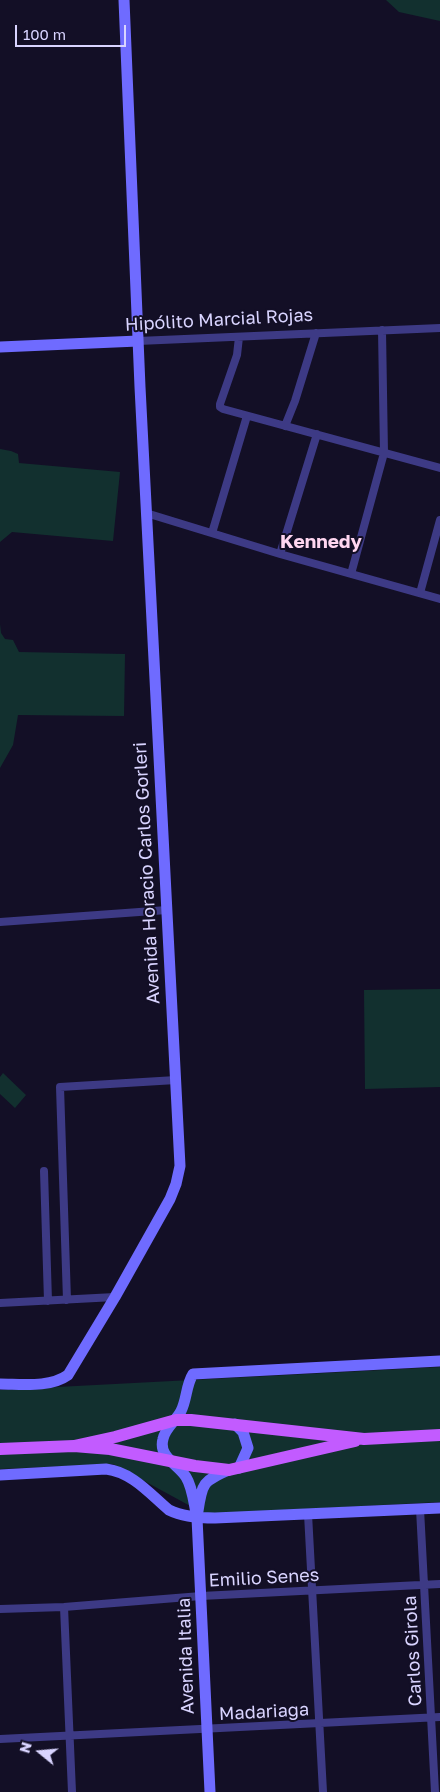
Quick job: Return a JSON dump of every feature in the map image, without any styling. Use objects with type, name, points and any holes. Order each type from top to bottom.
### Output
[{"type":"main road","name":"Avenida Horacio Carlos Gorleri","points":[[0,1384],[50,1383],[60,1381],[68,1375],[115,1297],[170,1199],[180,1166],[146,513],[124,0]]},
{"type":"main road","name":"Hipólito Marcial Rojas","points":[[0,347],[138,341]]},
{"type":"main road","points":[[169,1460],[163,1452],[163,1438],[166,1431],[176,1420],[186,1400],[190,1379],[193,1374],[440,1361]]},
{"type":"main road","points":[[74,1446],[176,1420],[235,1424],[364,1439],[440,1436]]},
{"type":"main road","points":[[234,1469],[248,1448],[242,1432],[235,1424]]},
{"type":"main road","points":[[0,1449],[74,1446],[110,1449],[195,1466],[234,1469],[364,1439]]},
{"type":"main road","name":"Avenida Italia","points":[[169,1460],[189,1482],[197,1518],[210,1792]]},
{"type":"main road","name":"Avenida Italia","points":[[197,1518],[201,1492],[205,1483],[211,1478],[234,1469]]},
{"type":"main road","points":[[0,1475],[114,1470],[130,1477],[169,1510],[197,1518],[440,1508]]},
{"type":"street","name":"Hipólito Marcial Rojas","points":[[138,341],[440,328]]},
{"type":"street","points":[[351,574],[384,453],[382,330]]},
{"type":"street","points":[[285,426],[295,401],[316,333]]},
{"type":"street","points":[[239,337],[237,355],[220,407],[440,468]]},
{"type":"street","points":[[212,533],[247,416]]},
{"type":"street","points":[[280,554],[317,434]]},
{"type":"street","points":[[146,513],[280,554],[440,599]]},
{"type":"street","points":[[420,593],[440,520]]},
{"type":"street","points":[[0,922],[167,910]]},
{"type":"street","points":[[67,1300],[60,1087],[176,1080]]},
{"type":"street","points":[[44,1171],[48,1301]]},
{"type":"street","points":[[0,1303],[115,1297]]},
{"type":"street","name":"Carlos Girola","points":[[420,1509],[435,1792]]},
{"type":"street","points":[[308,1514],[323,1792]]},
{"type":"street","name":"Emilio Senes","points":[[0,1609],[64,1607],[201,1596],[440,1584]]},
{"type":"street","points":[[64,1607],[72,1792]]},
{"type":"street","name":"Madariaga","points":[[0,1738],[440,1717]]},
{"type":"green space","points":[[386,0],[440,0],[440,21],[399,12]]},
{"type":"green space","points":[[0,449],[18,454],[19,463],[120,472],[113,541],[12,532],[0,542]]},
{"type":"green space","points":[[0,624],[1,633],[5,639],[13,640],[19,652],[125,654],[124,716],[18,715],[13,745],[0,768]]},
{"type":"green space","points":[[440,989],[440,1087],[365,1089],[364,990]]},
{"type":"green space","points":[[3,1073],[26,1095],[15,1108],[0,1094],[0,1077]]},
{"type":"green space","points":[[440,1367],[440,1502],[205,1514],[113,1464],[0,1469],[0,1390]]},
{"type":"district","name":"Kennedy","points":[[321,542]]}]
